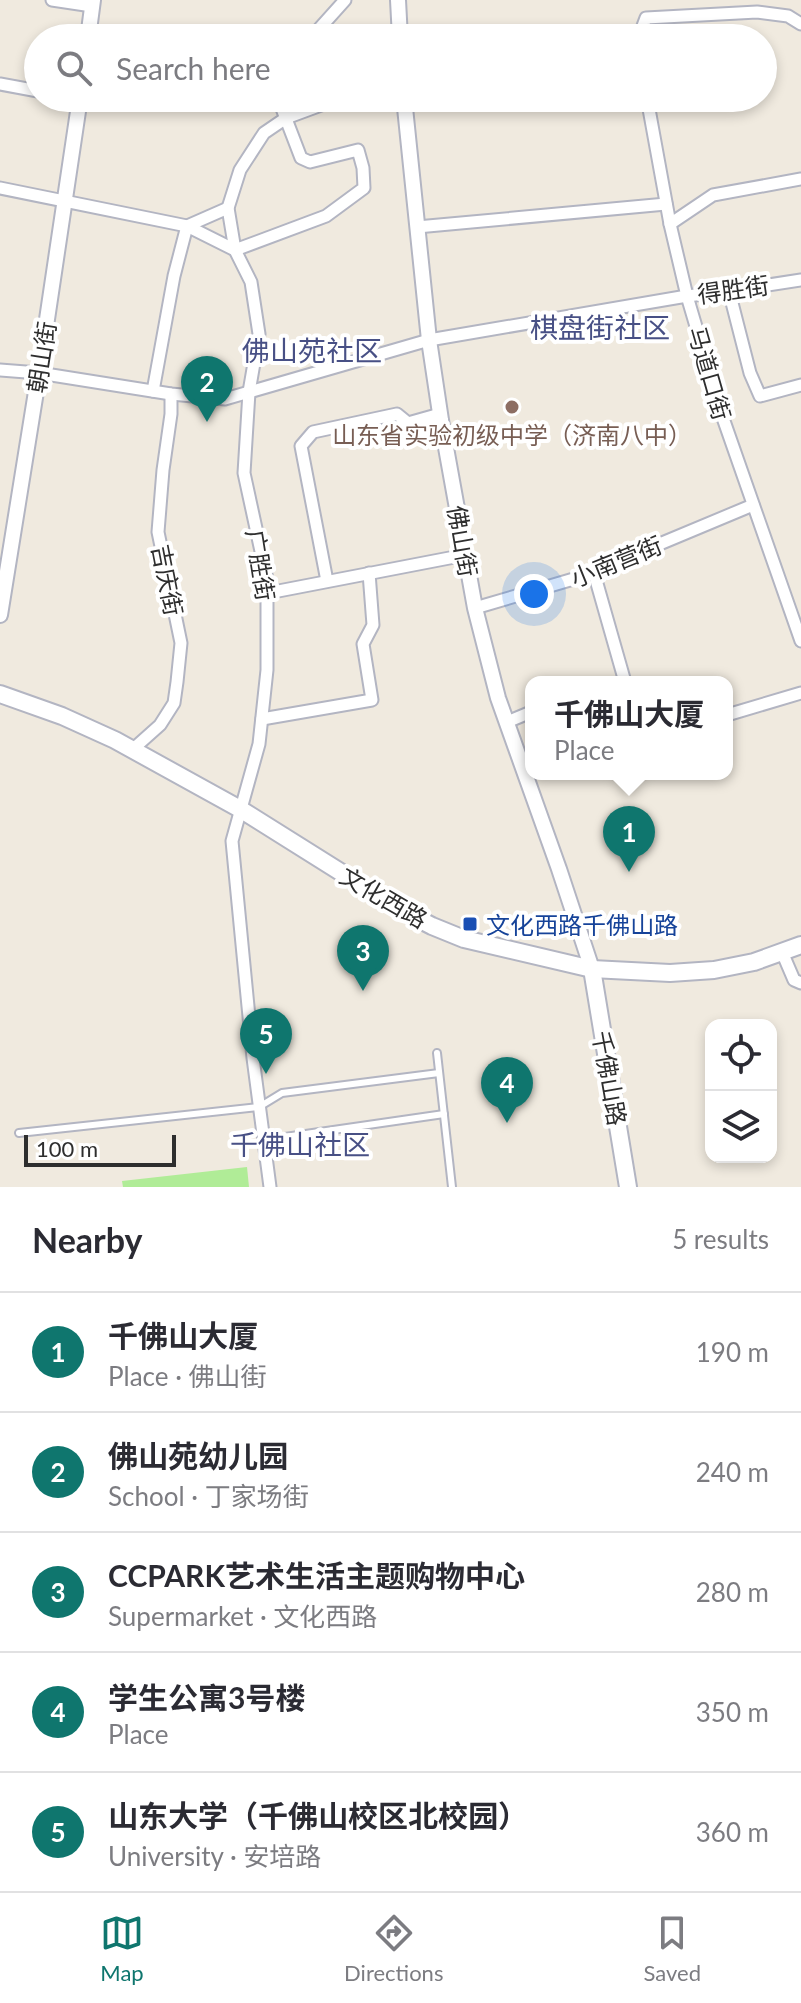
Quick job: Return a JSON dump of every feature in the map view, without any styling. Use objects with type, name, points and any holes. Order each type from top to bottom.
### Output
[{"type":"main road","name":"文化西路","points":[[0,694],[62,716],[132,750],[238,816],[432,926],[464,939],[592,969],[670,973],[754,962],[801,945]]},
{"type":"main road","name":"千佛山路","points":[[592,969],[628,1187]]},
{"type":"street","points":[[52,0],[92,3],[90,24]]},
{"type":"street","points":[[323,24],[345,0]]},
{"type":"street","points":[[398,0],[399,24]]},
{"type":"street","points":[[644,24],[646,18],[757,12],[788,16],[801,24]]},
{"type":"street","points":[[0,84],[24,88]]},
{"type":"street","name":"朝山街","points":[[0,615],[78,112]]},
{"type":"street","points":[[0,188],[187,226],[235,250],[326,216],[364,188],[358,150],[310,162],[301,158],[284,112]]},
{"type":"street","points":[[187,226],[228,208],[240,170],[264,133],[286,118],[302,112]]},
{"type":"street","name":"佛山街","points":[[405,112],[429,340],[465,555],[498,698],[525,773]]},
{"type":"street","name":"马道口街","points":[[650,112],[687,296],[723,418],[801,641]]},
{"type":"street","points":[[670,224],[713,195],[801,179]]},
{"type":"street","points":[[417,227],[666,204]]},
{"type":"street","name":"广胜街","points":[[228,208],[235,250],[251,282],[259,334],[249,392],[244,473],[267,579],[267,670],[259,744],[232,841],[253,1058],[270,1187]]},
{"type":"street","points":[[153,391],[174,276],[187,226]]},
{"type":"street","name":"得胜街","points":[[0,370],[225,399],[429,340],[801,280]]},
{"type":"street","name":"马道口街","points":[[729,291],[750,373],[760,396],[801,385]]},
{"type":"street","name":"吉庆街","points":[[132,750],[160,725],[174,703],[177,682],[181,643],[158,532],[171,394]]},
{"type":"street","points":[[327,581],[301,446],[313,432],[397,414],[408,423],[440,414]]},
{"type":"street","name":"小南营街","points":[[475,608],[594,573],[600,562],[662,543],[753,505]]},
{"type":"street","points":[[268,593],[465,555]]},
{"type":"street","points":[[262,719],[372,700],[363,644],[373,625],[369,573]]},
{"type":"street","points":[[594,573],[623,676]]},
{"type":"street","points":[[733,713],[801,693]]},
{"type":"street","points":[[507,722],[525,714]]},
{"type":"street","name":"佛山街","points":[[528,780],[592,969]]},
{"type":"street","points":[[782,952],[794,980],[801,983]]},
{"type":"lane","points":[[437,1053],[452,1187]]},
{"type":"lane","points":[[19,1133],[259,1107],[282,1093],[439,1073]]},
{"type":"lane","points":[[264,1140],[444,1114]]},
{"type":"green space","points":[[247,1167],[249,1187],[123,1187],[122,1181]]},
{"type":"place","name":"山东省实验初级中学（济南八中）","points":[[512,407]]},
{"type":"place","name":"佛山苑幼儿园","points":[[207,422]]},
{"type":"place","name":"千佛山大厦","points":[[629,872]]},
{"type":"place","name":"文化西路千佛山路","points":[[470,924]]},
{"type":"place","name":"CCPARK艺术生活主题购物中心","points":[[363,991]]},
{"type":"place","name":"山东大学（千佛山校区北校园）","points":[[266,1074]]},
{"type":"place","name":"学生公寓3号楼","points":[[507,1123]]},
{"type":"district","name":"棋盘街社区","points":[[600,327]]},
{"type":"district","name":"佛山苑社区","points":[[312,350]]},
{"type":"district","name":"千佛山社区","points":[[300,1144]]}]
